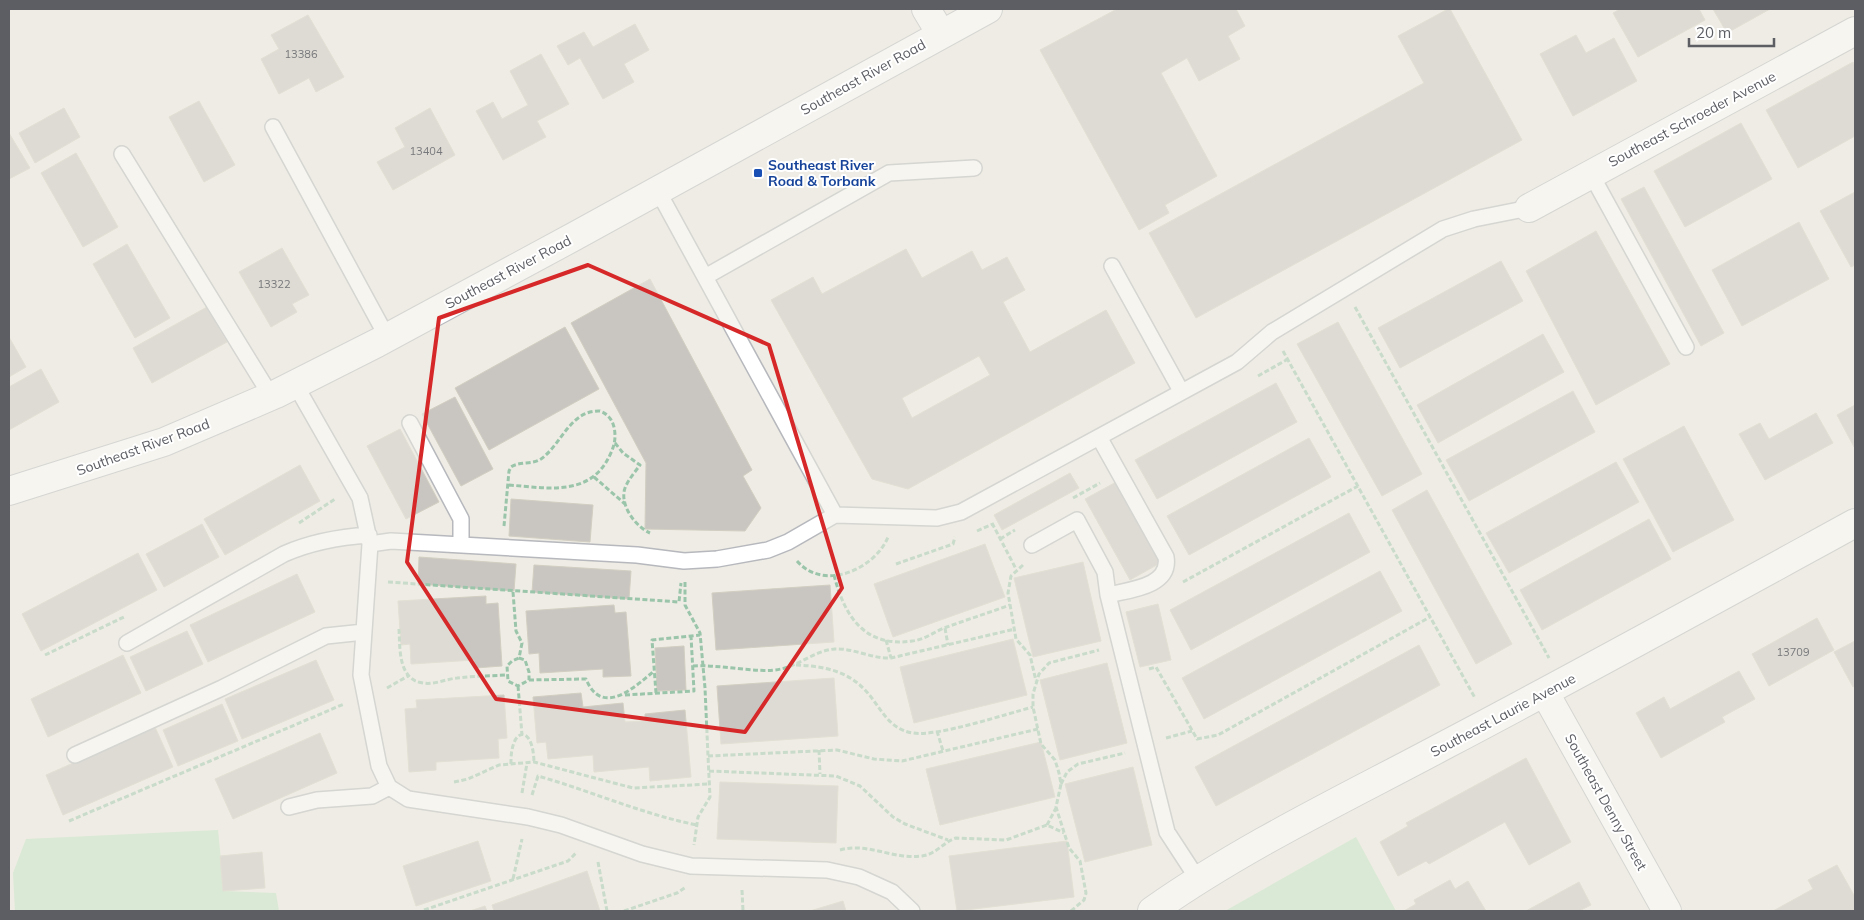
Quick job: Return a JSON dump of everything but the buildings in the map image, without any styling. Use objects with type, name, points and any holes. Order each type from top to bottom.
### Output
[{"type":"street","points":[[926,9],[941,34]]},
{"type":"street","name":"Southeast River Road","points":[[9,491],[164,442],[283,390],[387,337],[658,191],[988,9]]},
{"type":"street","name":"Southeast Schroeder Avenue","points":[[1529,208],[1855,31]]},
{"type":"street","name":"Southeast Laurie Avenue","points":[[1152,911],[1290,828],[1554,688],[1855,523]]},
{"type":"street","name":"Southeast Denny Street","points":[[1554,688],[1667,911]]},
{"type":"lane","points":[[273,127],[387,337]]},
{"type":"lane","points":[[122,154],[283,390],[360,498],[370,539],[361,675],[379,766],[390,787],[408,799],[509,812],[561,825],[642,854],[691,866],[827,870],[859,877],[892,892],[912,911]]},
{"type":"lane","points":[[705,277],[889,173],[974,168]]},
{"type":"lane","points":[[1591,174],[1686,347]]},
{"type":"lane","points":[[658,191],[835,515]]},
{"type":"lane","points":[[128,643],[298,548],[345,536],[391,541],[502,547],[684,561],[717,559],[768,550],[788,542],[835,515],[937,518],[961,512],[1237,362],[1272,332],[1443,229],[1474,219],[1529,208]]},
{"type":"lane","points":[[1112,266],[1181,391]]},
{"type":"lane","points":[[410,423],[461,519],[461,545]]},
{"type":"lane","points":[[1099,437],[1166,557],[1167,564],[1165,571],[1157,581],[1108,595]]},
{"type":"lane","points":[[1032,545],[1077,520],[1105,572],[1108,595],[1167,832],[1199,881]]},
{"type":"lane","points":[[75,755],[222,688],[326,636],[364,632]]},
{"type":"lane","points":[[289,806],[317,800],[372,796],[390,787]]},
{"type":"path","points":[[1344,287],[1554,688]]},
{"type":"path","points":[[1272,332],[1489,722]]},
{"type":"path","points":[[1254,378],[1288,359]]},
{"type":"path","points":[[502,547],[508,485],[512,467],[541,459],[575,421],[589,412],[600,411],[610,418],[616,433],[615,443],[607,461],[594,476],[568,487],[508,485]]},
{"type":"path","points":[[615,443],[624,454],[640,465],[625,489],[626,504]]},
{"type":"path","points":[[594,476],[626,504],[638,525],[656,535]]},
{"type":"path","points":[[1178,585],[1358,486]]},
{"type":"path","points":[[990,517],[1016,569],[1009,584],[1010,605],[1016,639],[1030,655],[1036,680],[1033,707],[1041,744],[1055,760],[1061,784]]},
{"type":"path","points":[[794,554],[801,565],[810,571],[834,575],[846,573],[869,564],[878,555],[888,537]]},
{"type":"path","points":[[896,564],[953,544],[955,537]]},
{"type":"path","points":[[834,575],[840,598],[852,620],[870,634],[886,640],[912,641],[1010,605]]},
{"type":"path","points":[[380,582],[678,602],[680,584],[685,578]]},
{"type":"path","points":[[686,587],[685,605],[700,635],[710,797],[698,817],[694,851]]},
{"type":"path","points":[[513,592],[516,630],[522,644],[519,658]]},
{"type":"path","points":[[1127,674],[1156,667],[1197,739],[1218,735],[1430,617]]},
{"type":"path","points":[[944,628],[948,645]]},
{"type":"path","points":[[399,629],[404,667],[408,676],[413,680],[423,684],[456,678],[507,675]]},
{"type":"path","points":[[796,665],[827,650],[837,649],[881,659],[892,658],[1015,629]]},
{"type":"path","points":[[656,693],[652,640],[700,635]]},
{"type":"path","points":[[528,680],[525,660],[519,658],[507,666],[507,675],[512,684],[518,686],[528,680],[586,679],[594,692],[600,696],[615,697],[694,691],[691,636]]},
{"type":"path","points":[[886,640],[892,658]]},
{"type":"path","points":[[1036,680],[1043,668],[1055,661],[1120,645]]},
{"type":"path","points":[[693,666],[703,665],[770,670],[796,665],[819,666],[852,679],[864,688],[879,711],[901,729],[912,733],[937,731],[1033,707]]},
{"type":"path","points":[[622,696],[654,671]]},
{"type":"path","points":[[518,686],[522,735]]},
{"type":"path","points":[[69,821],[338,706],[366,700]]},
{"type":"path","points":[[708,756],[819,750],[849,752],[888,762],[902,761],[1038,729]]},
{"type":"path","points":[[937,731],[943,751]]},
{"type":"path","points":[[709,771],[820,775],[847,780],[860,786],[893,817],[905,824],[948,840],[956,838],[1006,840],[1046,825],[1056,807],[1061,784],[1067,772],[1078,764],[1130,752],[1192,731]]},
{"type":"path","points":[[522,735],[527,736],[531,740],[534,762]]},
{"type":"path","points":[[511,764],[512,744],[522,735]]},
{"type":"path","points":[[819,750],[820,775]]},
{"type":"path","points":[[451,782],[468,779],[490,768],[534,762],[633,788],[709,784]]},
{"type":"path","points":[[523,788],[527,763]]},
{"type":"path","points":[[521,796],[531,798],[538,776],[584,789],[657,816],[697,825]]},
{"type":"path","points":[[1056,807],[1069,848],[1080,861],[1086,893],[1082,902],[1071,911]]},
{"type":"path","points":[[1046,825],[1064,833]]},
{"type":"path","points":[[513,880],[522,837]]},
{"type":"path","points":[[424,910],[568,861],[593,837]]},
{"type":"path","points":[[593,837],[607,911]]},
{"type":"path","points":[[827,870],[836,851],[847,848],[875,848],[899,854],[921,856],[942,848],[948,840]]},
{"type":"path","points":[[624,911],[677,893],[688,885]]},
{"type":"highlighted area","points":[[588,265],[769,345],[842,588],[745,732],[496,699],[407,562],[439,318]]},
{"type":"green space","points":[[218,830],[224,891],[276,893],[279,911],[15,911],[13,873],[26,839]]},
{"type":"green space","points":[[1356,837],[1396,911],[1225,911]]},
{"type":"place","name":"Southeast River Road & Torbank","points":[[758,173]]}]
